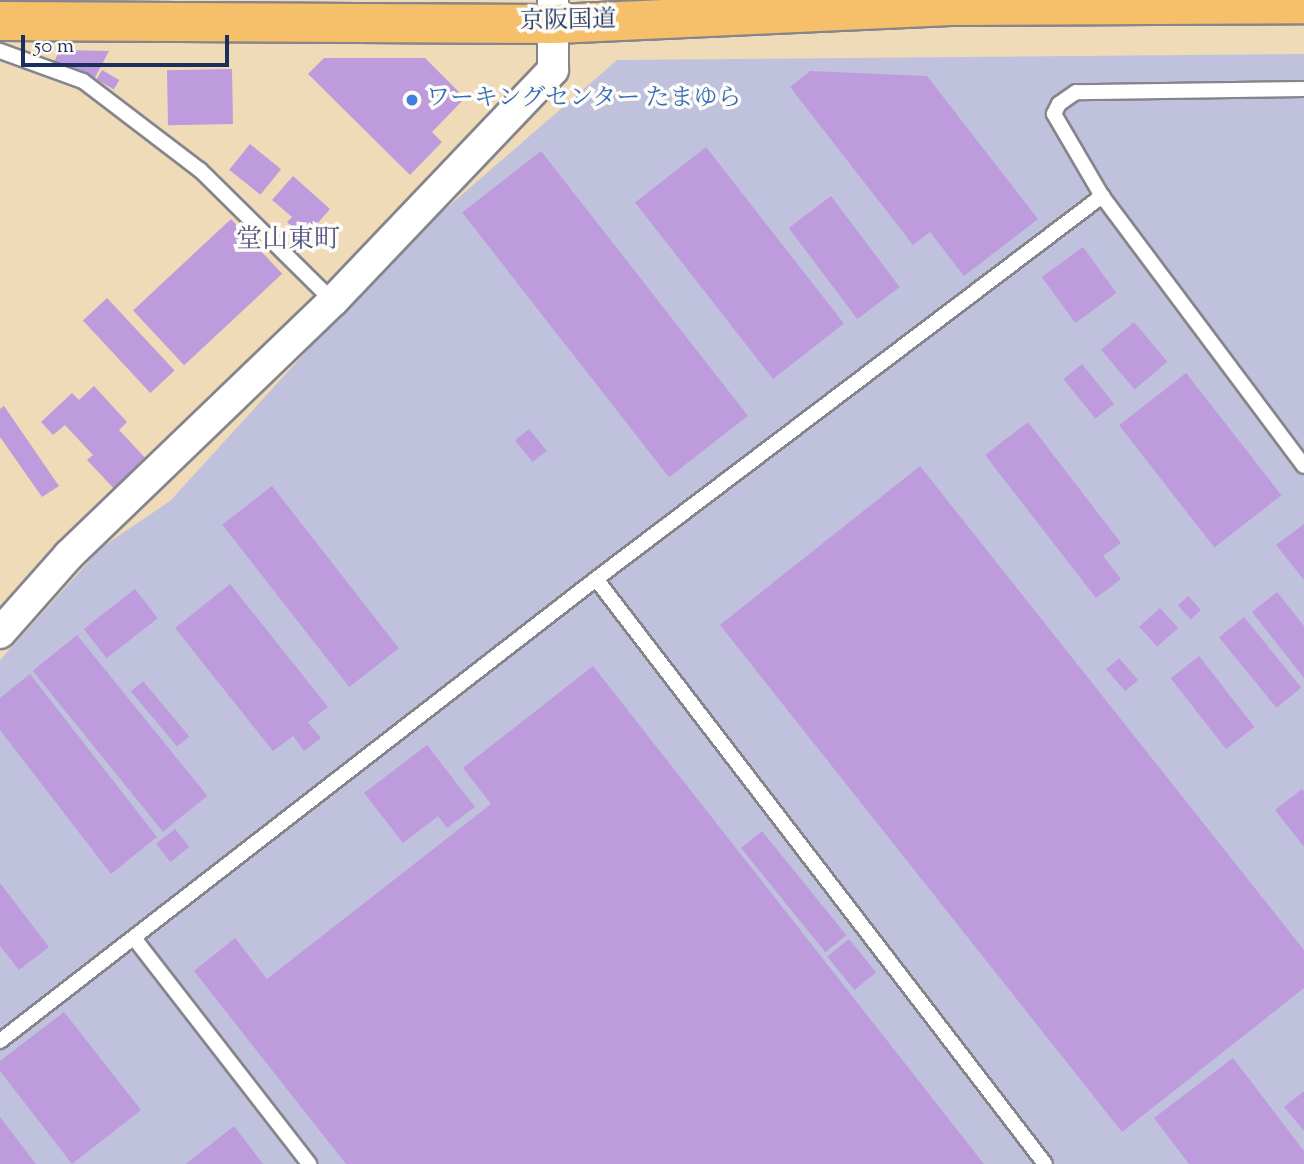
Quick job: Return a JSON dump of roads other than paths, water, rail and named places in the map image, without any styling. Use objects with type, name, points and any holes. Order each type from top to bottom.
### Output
[{"type":"highway","name":"京阪国道","points":[[0,21],[956,6],[1304,4]]},
{"type":"street","points":[[0,633],[69,555],[333,301],[553,71],[554,12]]},
{"type":"lane","points":[[0,51],[83,81],[200,170],[333,301]]},
{"type":"lane","points":[[1304,89],[1076,92],[1059,104],[1054,114],[1102,196],[1304,466]]},
{"type":"lane","points":[[0,1041],[596,579],[1102,196]]},
{"type":"lane","points":[[596,579],[1045,1164]]},
{"type":"lane","points":[[134,938],[309,1164]]},
{"type":"place","name":"ワーキングセンター たまゆら","points":[[412,100]]},
{"type":"district","name":"堂山東町","points":[[288,241]]}]
